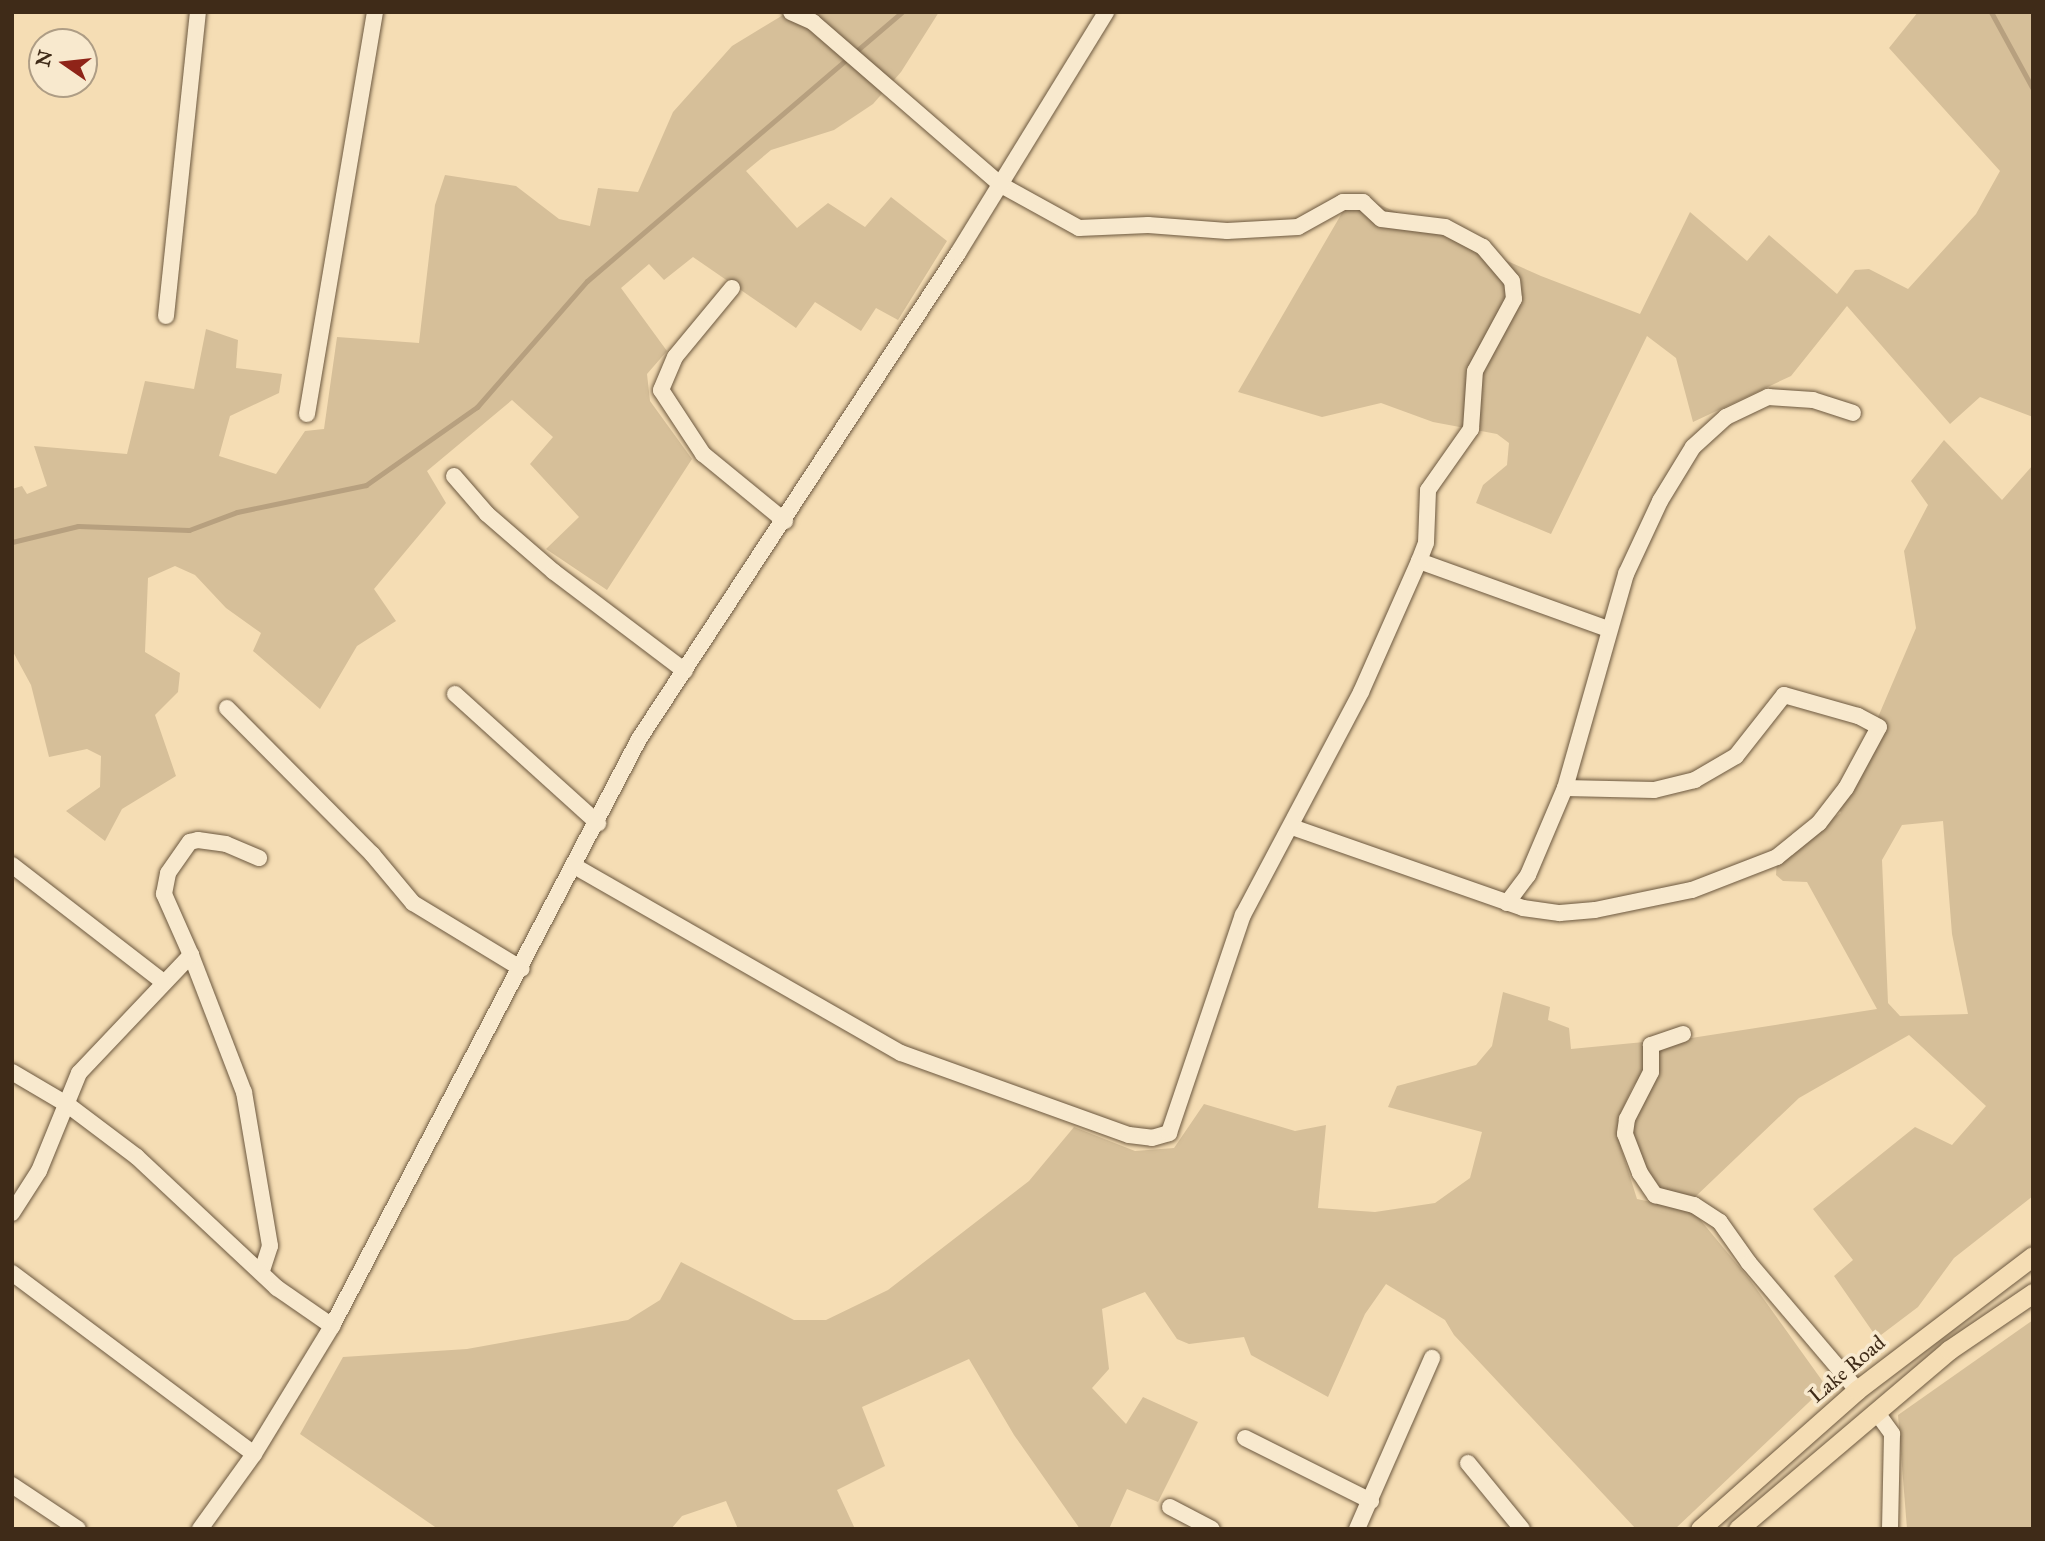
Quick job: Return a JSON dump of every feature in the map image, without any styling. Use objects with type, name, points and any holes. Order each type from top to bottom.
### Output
[{"type":"main road","name":"Lake Road","points":[[1700,1529],[1857,1390],[2033,1256]]},
{"type":"main road","points":[[1738,1529],[1949,1350],[2033,1293]]},
{"type":"street","points":[[166,316],[198,12]]},
{"type":"street","points":[[307,414],[375,12]]},
{"type":"street","points":[[576,867],[901,1053],[1023,1099],[1152,1138],[1169,1133],[1243,915],[1292,827],[1419,561],[1426,543],[1427,490],[1471,429],[1475,371],[1514,299],[1512,281],[1483,247],[1445,227],[1381,219],[1367,204],[1351,201],[1298,226],[1227,231],[1148,225],[1087,230],[1002,185],[815,17],[791,12]]},
{"type":"street","points":[[200,1529],[254,1454],[332,1326],[576,867],[639,740],[785,521],[1002,185],[1105,12]]},
{"type":"street","points":[[732,289],[675,357],[662,390],[703,454],[785,521]]},
{"type":"street","points":[[1507,903],[1528,875],[1565,788],[1608,629],[1647,526],[1673,478],[1705,433],[1757,400],[1779,395],[1853,413]]},
{"type":"street","points":[[454,476],[487,514],[554,572],[685,671]]},
{"type":"street","points":[[1419,561],[1608,629]]},
{"type":"street","points":[[455,694],[598,823]]},
{"type":"street","points":[[1292,827],[1507,903],[1541,912],[1577,912],[1692,890],[1755,868],[1777,857],[1819,823],[1846,788],[1879,727],[1858,716],[1784,695],[1736,756],[1695,780],[1654,790],[1565,788]]},
{"type":"street","points":[[227,708],[372,854],[413,903],[522,969]]},
{"type":"street","points":[[259,858],[226,844],[190,842],[168,873],[164,894],[191,955],[244,1092],[270,1246],[261,1273]]},
{"type":"street","points":[[12,865],[162,981]]},
{"type":"street","points":[[12,1213],[39,1171],[79,1073],[162,981],[191,955]]},
{"type":"street","points":[[1682,1034],[1651,1045],[1651,1072],[1627,1119],[1628,1142],[1644,1181],[1654,1195],[1693,1205],[1720,1223],[1749,1263],[1857,1390]]},
{"type":"street","points":[[12,1072],[68,1105],[137,1157],[261,1273],[332,1326]]},
{"type":"street","points":[[12,1273],[254,1454]]},
{"type":"street","points":[[1357,1529],[1432,1358]]},
{"type":"street","points":[[1877,1413],[1892,1434],[1890,1529]]},
{"type":"street","points":[[1245,1438],[1371,1501]]},
{"type":"street","points":[[1468,1463],[1522,1529]]},
{"type":"street","points":[[12,1485],[78,1529]]},
{"type":"street","points":[[1170,1507],[1212,1529]]},
{"type":"shaded area","points":[[788,12],[939,12],[901,72],[873,104],[834,130],[771,150],[746,171],[797,228],[828,203],[865,227],[891,197],[947,241],[898,320],[876,308],[861,331],[815,302],[796,328],[693,257],[664,280],[649,264],[621,288],[667,351],[647,374],[650,401],[692,459],[607,590],[546,549],[579,517],[530,464],[553,437],[512,400],[427,471],[446,503],[374,589],[396,621],[357,646],[320,709],[253,651],[261,633],[226,608],[195,575],[175,566],[148,578],[145,652],[180,673],[178,692],[155,715],[176,776],[122,809],[105,841],[66,811],[100,787],[101,756],[87,749],[49,757],[31,685],[12,650],[12,489],[22,486],[27,494],[47,486],[34,446],[127,454],[145,381],[194,389],[206,329],[238,340],[236,368],[282,374],[279,393],[230,416],[219,456],[276,474],[305,431],[324,429],[337,337],[419,343],[435,205],[445,175],[516,186],[559,219],[590,226],[598,188],[638,192],[673,112],[732,46]]},
{"type":"shaded area","points":[[1918,12],[2033,12],[2033,417],[1980,397],[1950,424],[1847,306],[1791,376],[1693,422],[1676,358],[1647,336],[1551,534],[1476,503],[1483,485],[1507,465],[1509,443],[1497,434],[1433,422],[1381,403],[1322,417],[1238,392],[1346,206],[1369,200],[1541,276],[1640,314],[1690,212],[1747,261],[1769,235],[1837,294],[1855,270],[1869,269],[1908,289],[1976,214],[2000,171],[1889,48]]},
{"type":"shaded area","points":[[1944,440],[2002,500],[2033,465],[2033,1196],[1954,1258],[1918,1307],[1877,1338],[1834,1276],[1853,1260],[1813,1209],[1915,1127],[1952,1145],[1986,1106],[1909,1035],[1799,1098],[1694,1198],[1657,1187],[1647,1177],[1630,1130],[1659,1043],[1877,1009],[1807,882],[1783,881],[1776,875],[1777,861],[1791,843],[1841,813],[1833,797],[1864,750],[1916,628],[1904,551],[1928,505],[1911,481]],"holes":[[[1943,821],[1952,934],[1968,1014],[1900,1016],[1888,1003],[1882,860],[1902,825]]]},
{"type":"shaded area","points":[[1503,992],[1550,1007],[1548,1020],[1569,1028],[1571,1049],[1644,1042],[1645,1073],[1633,1086],[1619,1117],[1621,1148],[1637,1199],[1693,1211],[1750,1280],[1826,1386],[1675,1529],[1636,1529],[1454,1335],[1445,1320],[1386,1284],[1365,1314],[1328,1397],[1251,1355],[1244,1337],[1189,1344],[1177,1339],[1145,1292],[1102,1309],[1109,1369],[1092,1388],[1126,1424],[1143,1397],[1198,1422],[1158,1502],[1127,1489],[1109,1529],[1080,1529],[1014,1435],[969,1359],[862,1407],[885,1466],[837,1490],[855,1529],[738,1529],[726,1501],[682,1516],[671,1529],[438,1529],[300,1434],[343,1357],[467,1349],[628,1320],[660,1300],[681,1262],[794,1320],[826,1320],[888,1290],[1029,1181],[1074,1127],[1135,1151],[1174,1148],[1204,1104],[1295,1131],[1326,1125],[1318,1208],[1375,1212],[1435,1203],[1470,1178],[1482,1132],[1388,1107],[1397,1086],[1476,1065],[1492,1046]]},
{"type":"shaded area","points":[[2033,1320],[2033,1529],[1907,1529],[1898,1415]]},
{"type":"waterway","points":[[12,542],[78,526],[189,530],[237,512],[366,485],[477,407],[587,281],[902,12]]},
{"type":"waterway","points":[[1991,12],[2033,89]]}]
